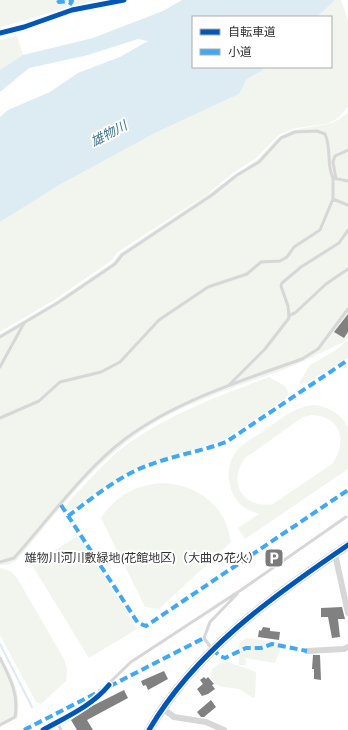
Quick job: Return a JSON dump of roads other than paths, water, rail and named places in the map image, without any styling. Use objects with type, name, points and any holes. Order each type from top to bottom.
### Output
[{"type":"street","points":[[0,33],[24,27],[72,10],[124,0]]},
{"type":"street","points":[[149,730],[162,708],[179,685],[212,649],[250,617],[348,545]]},
{"type":"street","points":[[335,554],[348,613]]},
{"type":"street","points":[[307,651],[344,649],[348,647]]},
{"type":"street","points":[[44,730],[88,704],[109,685]]},
{"type":"street","points":[[162,708],[174,717],[206,722],[224,730]]},
{"type":"lane","points":[[0,337],[59,302],[111,267],[122,255],[212,195],[237,175],[259,162],[281,138],[295,132],[317,131],[325,134],[330,144],[329,171],[335,179],[348,181]]},
{"type":"lane","points":[[0,418],[39,401],[60,382],[101,372],[120,362],[159,320],[208,287],[247,274],[261,262],[280,261],[287,257],[294,247],[320,230],[333,199],[335,179],[333,162],[335,156],[348,150]]},
{"type":"lane","points":[[333,199],[348,205]]},
{"type":"lane","points":[[290,315],[281,286],[282,283],[301,267],[339,243],[348,230]]},
{"type":"lane","points":[[228,386],[265,349],[290,315],[295,313],[326,284],[348,269]]},
{"type":"lane","points":[[0,562],[14,558],[92,468],[125,439],[150,423],[188,404],[228,386],[302,359],[318,349],[348,309]]},
{"type":"lane","points":[[0,367],[25,321]]},
{"type":"lane","points":[[103,689],[131,662],[241,590],[346,517]]},
{"type":"lane","points":[[212,649],[204,638],[210,622],[241,590]]},
{"type":"lane","points":[[0,658],[15,690],[17,707],[15,717],[0,725]]},
{"type":"lane","points":[[57,722],[61,730]]},
{"type":"water","name":"雄物川","points":[[182,0],[335,0],[318,16],[192,16],[192,68],[263,68],[263,70],[247,79],[239,94],[157,132],[61,184],[0,222],[0,117],[8,110],[50,92],[78,73],[120,57],[148,41],[138,39],[88,55],[29,68],[0,92],[0,70],[23,55],[93,38],[163,11]]},
{"type":"waterway","points":[[0,644],[32,707]]},
{"type":"place","name":"雄物川河川敷緑地(花館地区)（大曲の花火）","points":[[274,558]]}]
